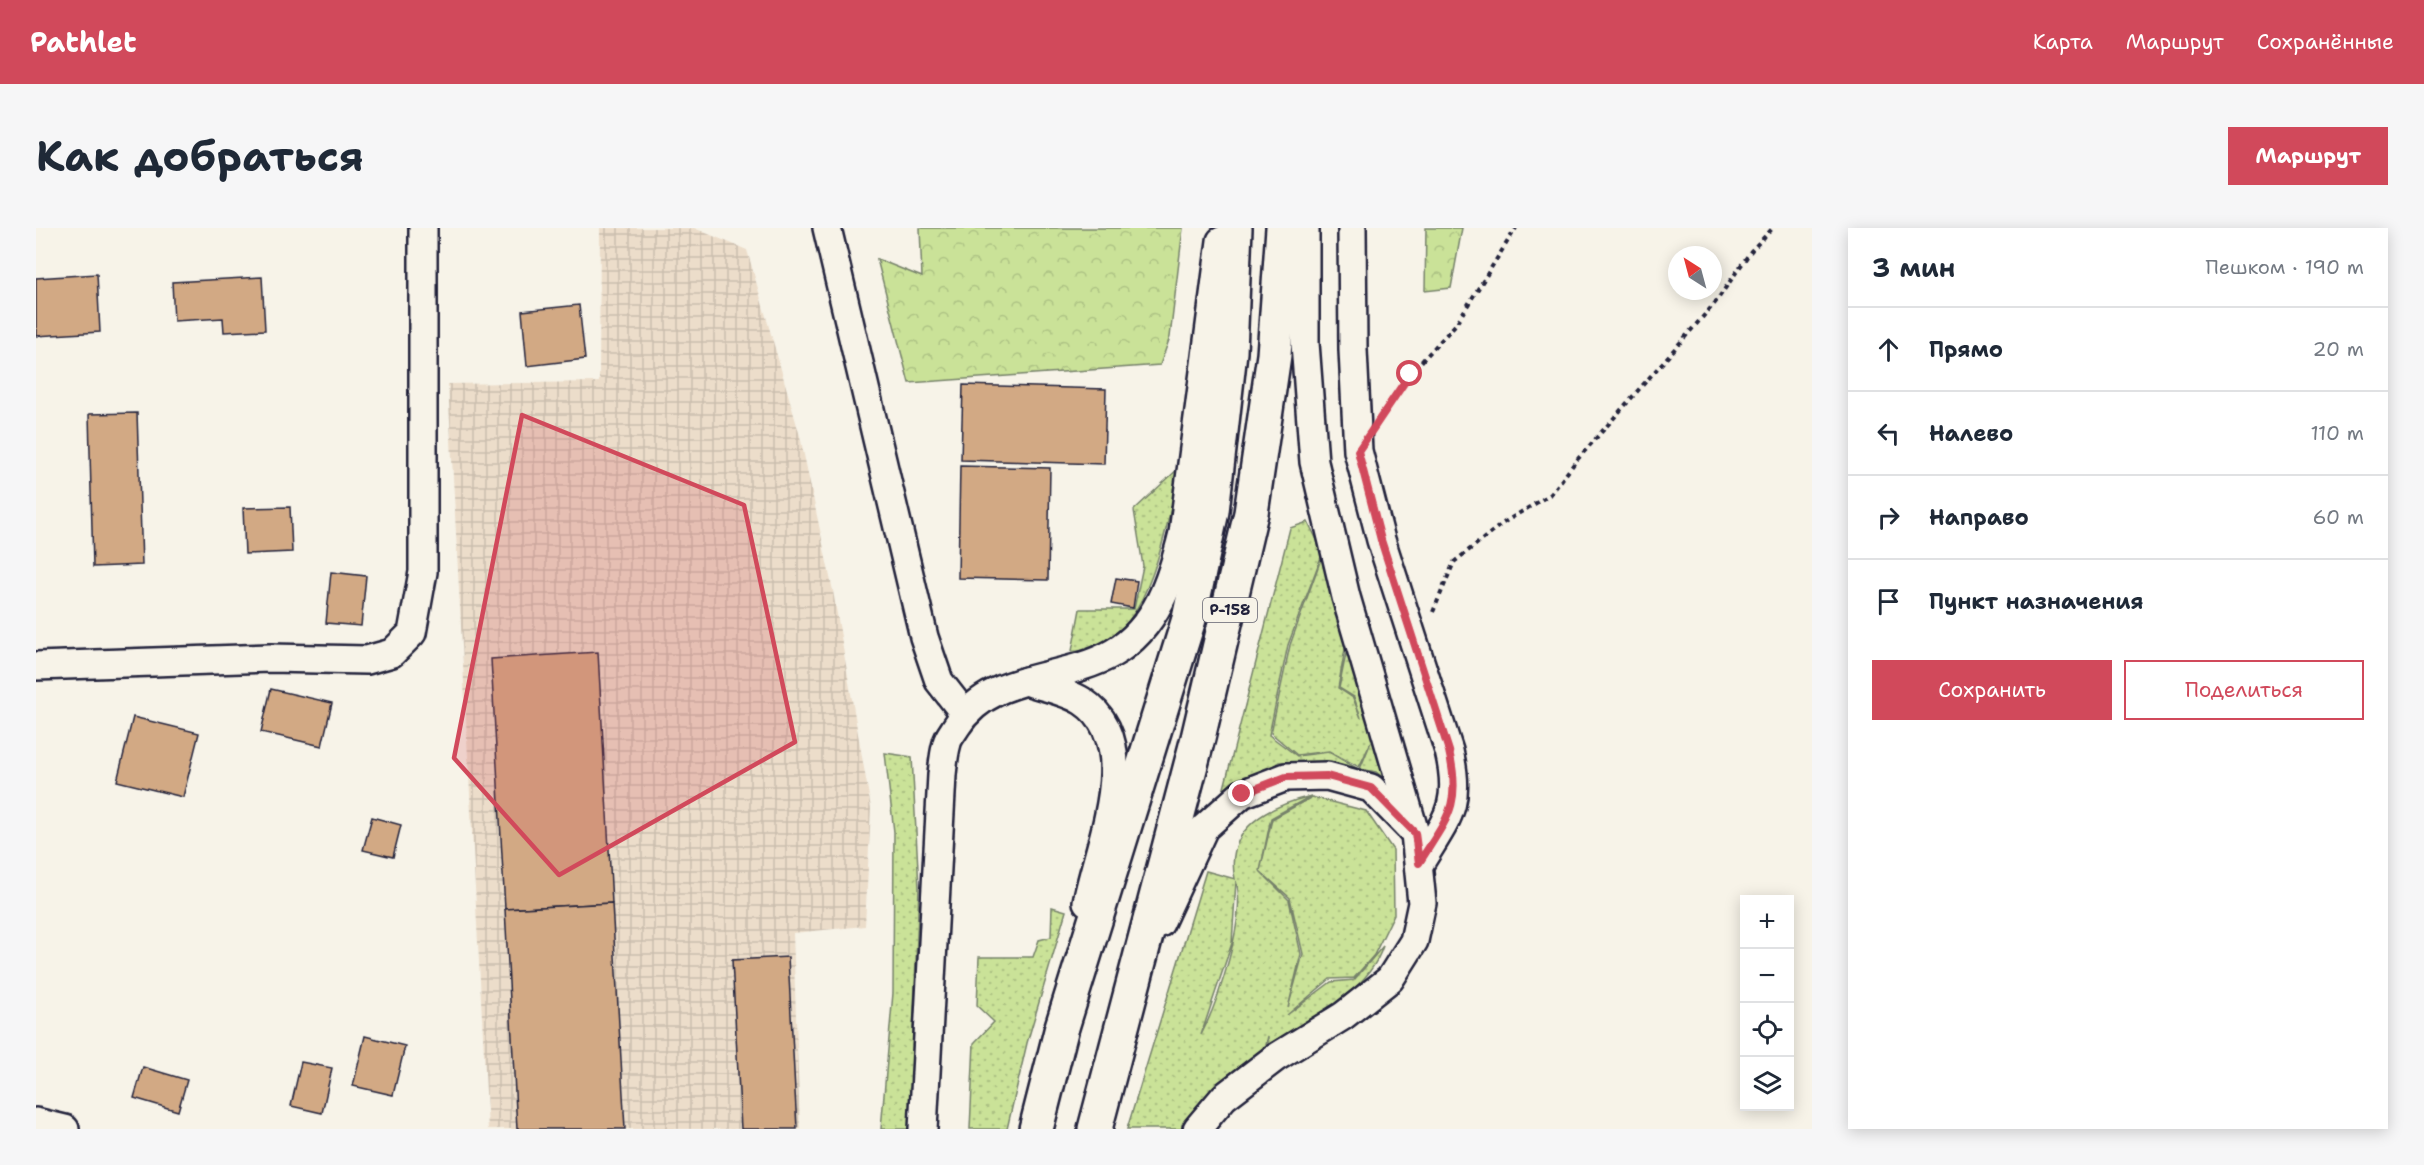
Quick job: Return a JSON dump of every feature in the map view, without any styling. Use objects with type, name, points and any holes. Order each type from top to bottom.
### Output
[{"type":"highway","name":"Р-158","points":[[1036,1129],[1062,1027],[1189,619],[1208,532],[1230,352],[1236,228]]},
{"type":"highway","name":"Р-158","points":[[1095,1129],[1227,621],[1251,513],[1274,355],[1283,228]]},
{"type":"street","points":[[36,666],[270,658],[367,660],[392,653],[412,633],[423,572],[423,228]]},
{"type":"street","points":[[827,228],[924,637],[939,681],[964,713]]},
{"type":"street","points":[[924,1129],[942,775],[947,741],[964,713],[987,695],[1026,681],[1083,666],[1115,652],[1155,612],[1173,575],[1183,533],[1223,228]]},
{"type":"street","points":[[1197,1129],[1224,1097],[1275,1058],[1343,1016],[1390,979],[1414,941],[1422,903],[1415,833],[1346,597],[1314,462],[1305,343],[1305,228]]},
{"type":"street","points":[[1353,228],[1353,350],[1358,451],[1381,540],[1456,780],[1450,813],[1419,863]]},
{"type":"street","points":[[1026,681],[1081,700],[1096,714],[1114,749],[1116,769],[1114,789],[1088,896],[1062,1027]]},
{"type":"street","points":[[1133,984],[1204,828],[1242,794],[1286,777],[1327,776],[1371,788],[1415,833]]},
{"type":"street","points":[[36,1122],[65,1129]]},
{"type":"path","points":[[1358,451],[1410,374],[1456,324],[1516,228]]},
{"type":"path","points":[[1420,659],[1429,637],[1428,621],[1454,562],[1503,523],[1551,494],[1576,461],[1715,303],[1751,251],[1773,228]]},
{"type":"highlighted area","points":[[522,415],[744,505],[795,742],[559,875],[454,758]]},
{"type":"shaded area","points":[[600,228],[694,228],[747,250],[800,436],[833,591],[871,808],[865,926],[793,933],[800,1129],[488,1129],[448,384],[599,382]]},
{"type":"green space","points":[[920,228],[1183,228],[1170,337],[1160,365],[909,383],[877,259],[922,277]]},
{"type":"green space","points":[[1426,228],[1462,228],[1451,288],[1425,291]]},
{"type":"green space","points":[[1181,466],[1160,550],[1150,581],[1136,609],[1119,632],[1098,647],[1072,651],[1080,609],[1134,609],[1143,566],[1134,510]]},
{"type":"green space","points":[[1308,522],[1323,552],[1288,645],[1269,735],[1297,756],[1329,752],[1358,769],[1331,763],[1279,762],[1222,796],[1290,528]]},
{"type":"green space","points":[[1322,556],[1347,638],[1338,688],[1353,698],[1361,718],[1354,697],[1339,688],[1350,634],[1395,787],[1376,772],[1360,769],[1371,742],[1359,767],[1329,751],[1297,755],[1271,733],[1290,645]]},
{"type":"green space","points":[[885,753],[912,757],[919,888],[909,1129],[881,1129],[893,993],[894,832]]},
{"type":"green space","points":[[1311,796],[1271,818],[1260,871],[1272,819],[1312,797],[1366,811],[1393,850],[1394,914],[1374,955],[1354,978],[1330,979],[1287,1015],[1331,982],[1354,980],[1383,946],[1375,963],[1364,978],[1335,1004],[1268,1045],[1268,1036],[1266,1045],[1194,1111],[1182,1129],[1127,1129],[1206,871],[1235,879],[1233,861],[1236,846],[1243,833],[1266,813],[1295,800]],"holes":[[[1260,871],[1290,898],[1303,954],[1288,1008],[1301,954],[1289,900]],[[1236,881],[1238,916],[1234,937],[1215,1002],[1201,1035],[1232,943]]]},
{"type":"green space","points":[[1052,907],[1066,911],[1027,1043],[1007,1129],[970,1129],[974,1043],[994,1022],[977,1006],[979,957],[1033,957],[1039,940],[1051,937]]},
{"type":"building","points":[[97,274],[100,332],[36,336],[36,278]]},
{"type":"building","points":[[262,277],[265,330],[224,332],[223,318],[174,321],[172,282]]},
{"type":"building","points":[[579,305],[585,359],[527,366],[522,311]]},
{"type":"building","points":[[963,385],[1106,389],[1104,464],[961,460]]},
{"type":"building","points":[[137,413],[142,565],[93,567],[89,414]]},
{"type":"building","points":[[960,466],[1050,468],[1048,580],[958,578]]},
{"type":"building","points":[[290,507],[292,552],[245,554],[243,508]]},
{"type":"building","points":[[331,572],[366,576],[361,626],[326,623]]},
{"type":"building","points":[[1116,578],[1137,581],[1133,608],[1111,604]]},
{"type":"building","points":[[598,652],[612,903],[505,909],[491,659]]},
{"type":"building","points":[[271,689],[332,703],[322,746],[261,732]]},
{"type":"building","points":[[133,717],[199,733],[183,797],[117,781]]},
{"type":"building","points":[[372,817],[401,825],[393,857],[363,850]]},
{"type":"building","points":[[612,903],[625,1129],[517,1129],[505,909]]},
{"type":"building","points":[[788,957],[797,1129],[741,1129],[732,960]]},
{"type":"building","points":[[365,1036],[405,1046],[393,1095],[353,1086]]},
{"type":"building","points":[[301,1062],[332,1068],[322,1113],[291,1106]]},
{"type":"building","points":[[143,1067],[187,1080],[178,1111],[134,1098]]},
{"type":"route","points":[[1242,794],[1286,777],[1327,776],[1371,788],[1415,833],[1419,863],[1450,813],[1456,780],[1449,751],[1381,540],[1358,451],[1410,374]]}]
